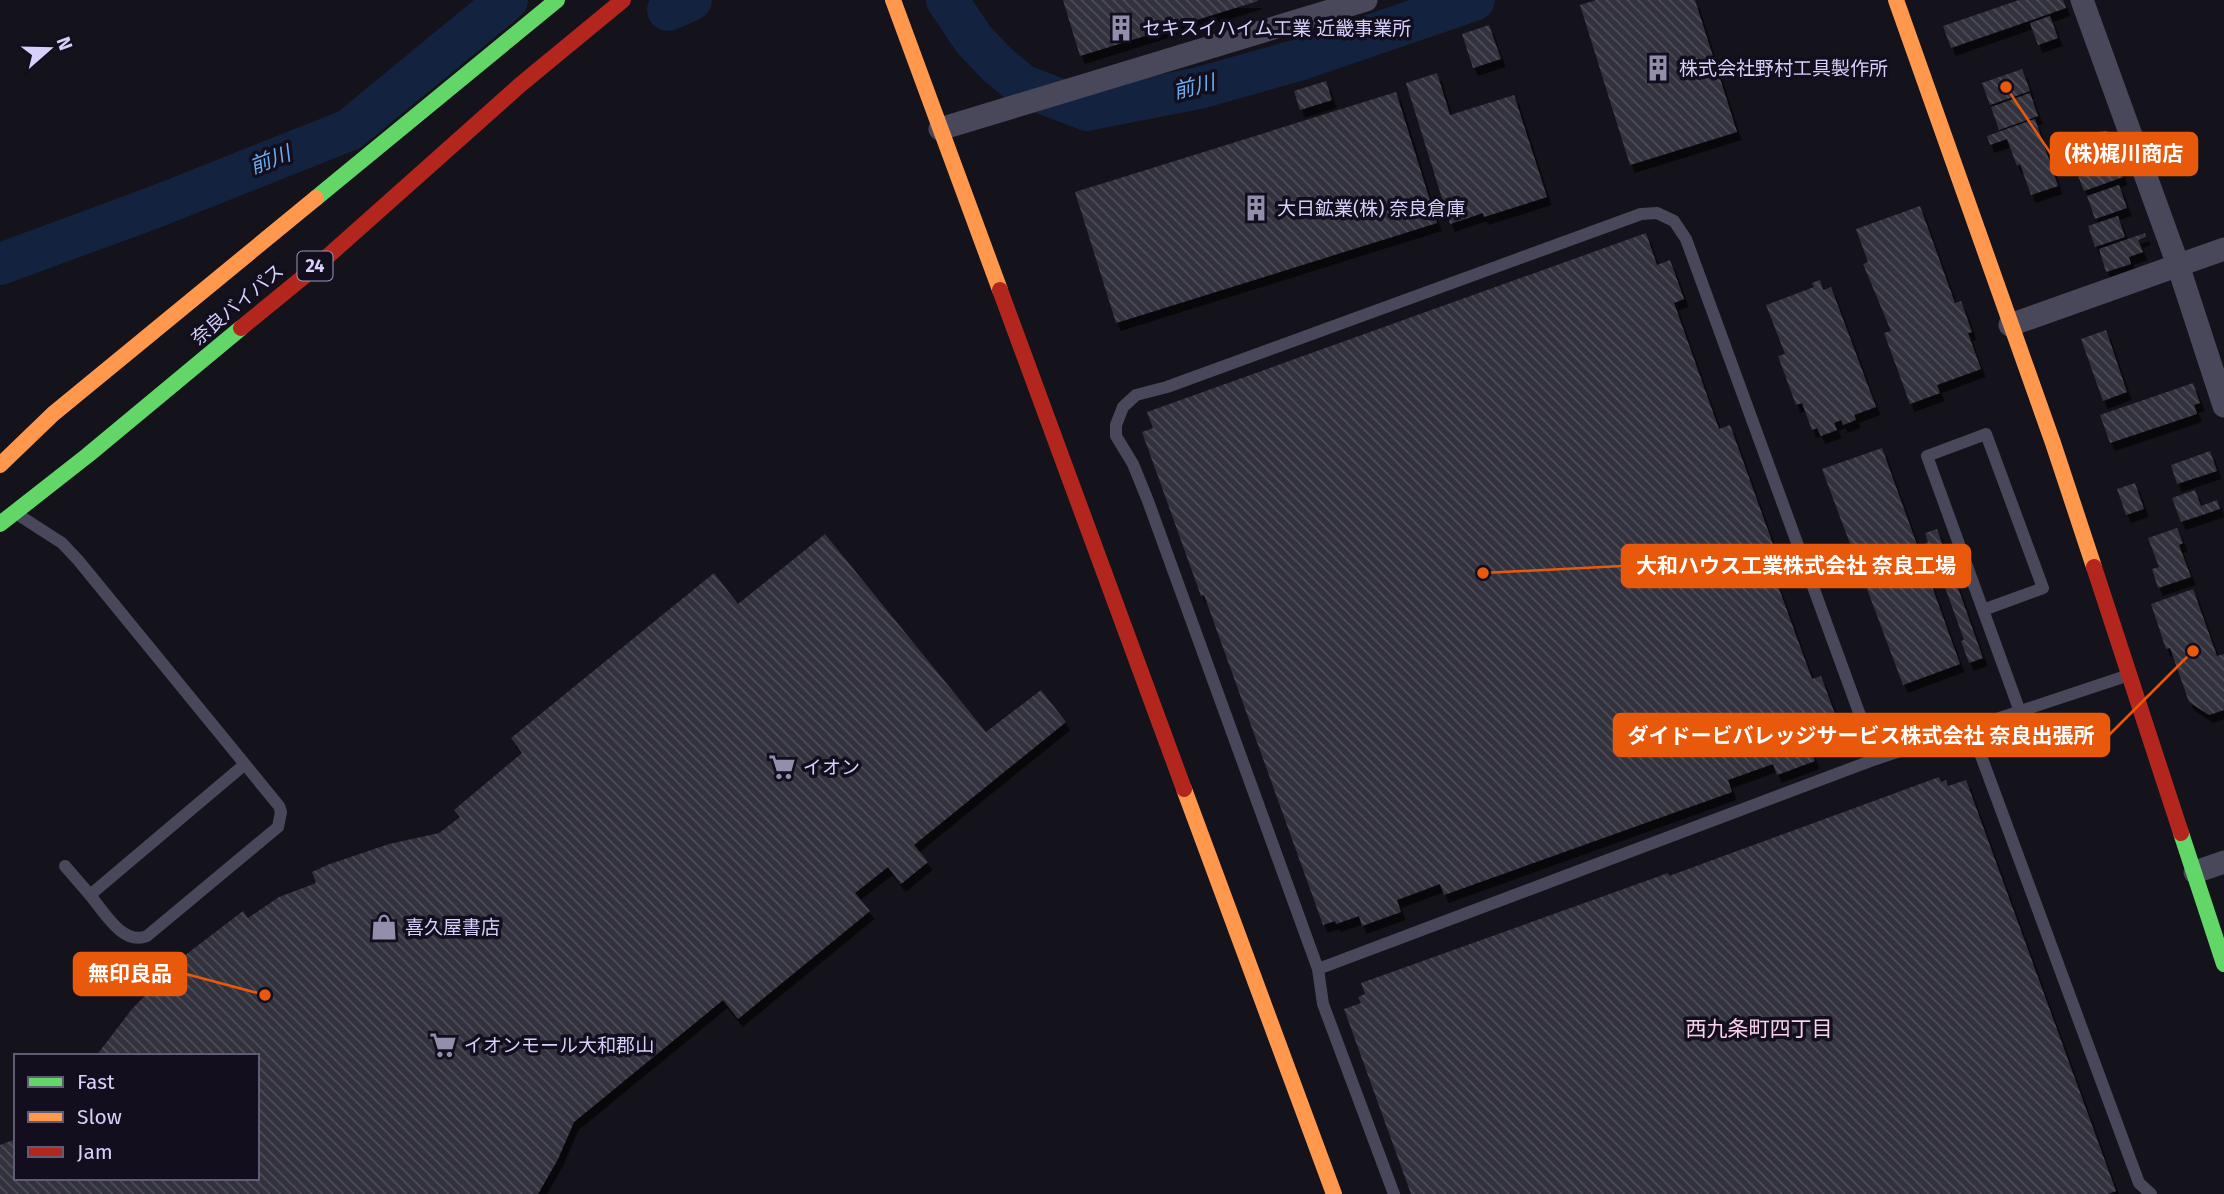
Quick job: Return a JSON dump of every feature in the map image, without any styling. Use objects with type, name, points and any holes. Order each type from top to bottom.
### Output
[{"type":"main road","name":"奈良バイパス","points":[[0,465],[52,414],[557,0]]},
{"type":"main road","name":"奈良バイパス","points":[[0,524],[10,507],[88,454],[318,265],[520,85],[623,0]]},
{"type":"main road","points":[[893,0],[1334,1194]]},
{"type":"main road","points":[[1896,0],[2053,443],[2224,964]]},
{"type":"street","points":[[940,130],[1366,0]]},
{"type":"street","points":[[2082,0],[2178,265],[2224,406]]},
{"type":"street","points":[[2010,325],[2224,249]]},
{"type":"street","points":[[2195,872],[2224,862]]},
{"type":"lane","points":[[1394,1194],[1323,1004],[1318,969],[1148,501],[1133,464],[1116,436],[1116,425],[1123,407],[1136,395],[1180,383],[1641,214],[1664,215],[1681,229],[1686,239],[1876,759]]},
{"type":"lane","points":[[1983,610],[2043,588],[1986,434],[1927,456],[1983,610],[2019,709]]},
{"type":"lane","points":[[10,507],[62,543],[78,560],[279,806],[281,813],[278,827],[140,939],[126,936],[65,866]]},
{"type":"lane","points":[[1318,969],[1876,759],[2019,709],[2129,675]]},
{"type":"lane","points":[[1970,726],[2140,1183],[2151,1194]]},
{"type":"lane","points":[[90,895],[244,765]]},
{"type":"building","name":"セキスイハイム工業 近畿事業所","points":[[1063,0],[1258,0],[1258,1],[1080,56]]},
{"type":"building","name":"株式会社野村工具製作所","points":[[1596,0],[1695,0],[1737,132],[1630,165],[1580,5]]},
{"type":"building","points":[[2019,0],[2063,0],[2066,8],[1951,48],[1943,26]]},
{"type":"building","points":[[2050,16],[2058,38],[2038,45],[2030,23]]},
{"type":"building","points":[[1489,25],[1501,59],[1473,68],[1462,34]]},
{"type":"building","points":[[2022,69],[2030,91],[1990,105],[1982,83]]},
{"type":"building","points":[[1437,73],[1450,115],[1514,95],[1547,197],[1484,217],[1483,213],[1450,224],[1406,83]]},
{"type":"building","points":[[1326,81],[1332,100],[1300,110],[1294,91]]},
{"type":"building","name":"大日鉱業(株) 奈良倉庫","points":[[1396,92],[1437,223],[1116,323],[1075,192]]},
{"type":"building","points":[[2030,93],[2038,116],[1999,130],[1991,107]]},
{"type":"building","points":[[2035,119],[2058,186],[2031,195],[2020,164],[2017,166],[2007,139],[1990,145],[1987,136]]},
{"type":"building","points":[[2107,131],[2112,152],[2075,165],[2067,143]]},
{"type":"building","points":[[2117,159],[2123,177],[2084,191],[2077,173]]},
{"type":"building","points":[[2119,185],[2127,208],[2095,219],[2087,196]]},
{"type":"building","points":[[1920,206],[1955,303],[1961,301],[1972,332],[1968,333],[1981,369],[1937,385],[1940,393],[1910,404],[1884,333],[1891,331],[1863,264],[1868,262],[1856,229]]},
{"type":"building","points":[[2118,216],[2125,237],[2095,247],[2088,226]]},
{"type":"building","points":[[1646,233],[1657,265],[1670,260],[1684,299],[1674,303],[1719,429],[1730,425],[1774,547],[1765,550],[1812,679],[1821,676],[1835,714],[1825,717],[1833,740],[1810,748],[1815,761],[1777,775],[1773,764],[1728,780],[1732,792],[1444,895],[1440,884],[1397,900],[1401,912],[1362,926],[1359,916],[1336,924],[1335,921],[1323,925],[1142,432],[1153,428],[1147,412]]},
{"type":"building","points":[[2145,233],[2146,237],[2138,240],[2143,252],[2129,257],[2131,264],[2106,272],[2099,249]]},
{"type":"building","points":[[1820,280],[1823,290],[1831,287],[1876,407],[1854,415],[1856,420],[1843,425],[1841,420],[1834,423],[1837,430],[1821,436],[1817,428],[1812,430],[1802,403],[1796,405],[1778,356],[1785,354],[1766,305],[1814,287],[1812,283]]},
{"type":"building","points":[[2106,330],[2127,392],[2103,401],[2081,339]]},
{"type":"building","points":[[2193,383],[2200,403],[2194,405],[2197,414],[2110,443],[2100,415]]},
{"type":"building","points":[[1882,448],[1960,664],[1903,685],[1822,469]]},
{"type":"building","points":[[2210,451],[2217,471],[2177,484],[2171,465]]},
{"type":"building","points":[[2135,483],[2144,509],[2126,515],[2117,489]]},
{"type":"building","points":[[2195,490],[2201,506],[2217,500],[2220,509],[2181,522],[2172,498]]},
{"type":"building","points":[[2177,528],[2183,543],[2179,545],[2191,577],[2158,588],[2152,569],[2159,567],[2148,538]]},
{"type":"building","points":[[1937,529],[1983,658],[1969,663],[1961,641],[1964,640],[1936,562],[1932,563],[1925,544],[1928,542],[1925,533]]},
{"type":"building","points":[[825,534],[986,732],[1041,690],[1066,722],[914,845],[928,862],[901,884],[888,867],[855,893],[870,911],[738,1019],[723,1000],[574,1122],[558,1159],[538,1194],[0,1194],[0,1145],[14,1140],[14,1180],[259,1180],[259,1054],[98,1054],[132,1009],[184,956],[243,911],[248,918],[279,897],[316,883],[312,872],[327,865],[389,844],[439,833],[460,817],[454,810],[522,753],[511,738],[714,573],[738,604]]},
{"type":"building","points":[[2193,589],[2217,656],[2224,654],[2224,710],[2209,715],[2189,702],[2170,648],[2166,649],[2151,604]]},
{"type":"building","points":[[1939,777],[1941,782],[1946,780],[1948,786],[1966,780],[2116,1191],[2108,1194],[1411,1194],[1344,1009],[1361,1003],[1358,997],[1365,994],[1361,983],[1668,873],[1669,876]]},
{"type":"waterway","name":"前川","points":[[0,264],[155,207],[349,130],[507,0]]},
{"type":"waterway","name":"前川","points":[[668,10],[691,0]]},
{"type":"waterway","name":"前川","points":[[947,0],[974,40],[1022,85],[1087,110],[1199,88],[1302,59],[1474,0]]},
{"type":"traffic: fast","points":[[316,198],[557,0]]},
{"type":"traffic: fast","points":[[0,524],[241,328]]},
{"type":"traffic: fast","points":[[2181,833],[2224,964]]},
{"type":"traffic: slow","points":[[893,0],[1000,290]]},
{"type":"traffic: slow","points":[[1896,0],[2053,443],[2094,567]]},
{"type":"traffic: slow","points":[[0,465],[53,414],[316,198]]},
{"type":"traffic: slow","points":[[1184,789],[1334,1194]]},
{"type":"traffic: jam","points":[[241,328],[318,265],[520,85],[623,0]]},
{"type":"traffic: jam","points":[[1000,290],[1184,789]]},
{"type":"traffic: jam","points":[[2094,567],[2181,833]]},
{"type":"place","name":"セキスイハイム工業 近畿事業所","points":[[1121,28]]},
{"type":"place","name":"株式会社野村工具製作所","points":[[1658,68]]},
{"type":"place","name":"(株)梶川商店","points":[[2006,87]]},
{"type":"place","name":"大日鉱業(株) 奈良倉庫","points":[[1256,208]]},
{"type":"place","name":"大和ハウス工業株式会社 奈良工場","points":[[1483,573]]},
{"type":"place","name":"ダイドービバレッジサービス株式会社 奈良出張所","points":[[2193,651]]},
{"type":"place","name":"イオン","points":[[782,767]]},
{"type":"place","name":"喜久屋書店","points":[[384,927]]},
{"type":"place","name":"無印良品","points":[[265,995]]},
{"type":"place","name":"イオンモール大和郡山","points":[[443,1045]]},
{"type":"district","name":"西九条町四丁目","points":[[1759,1029]]}]
